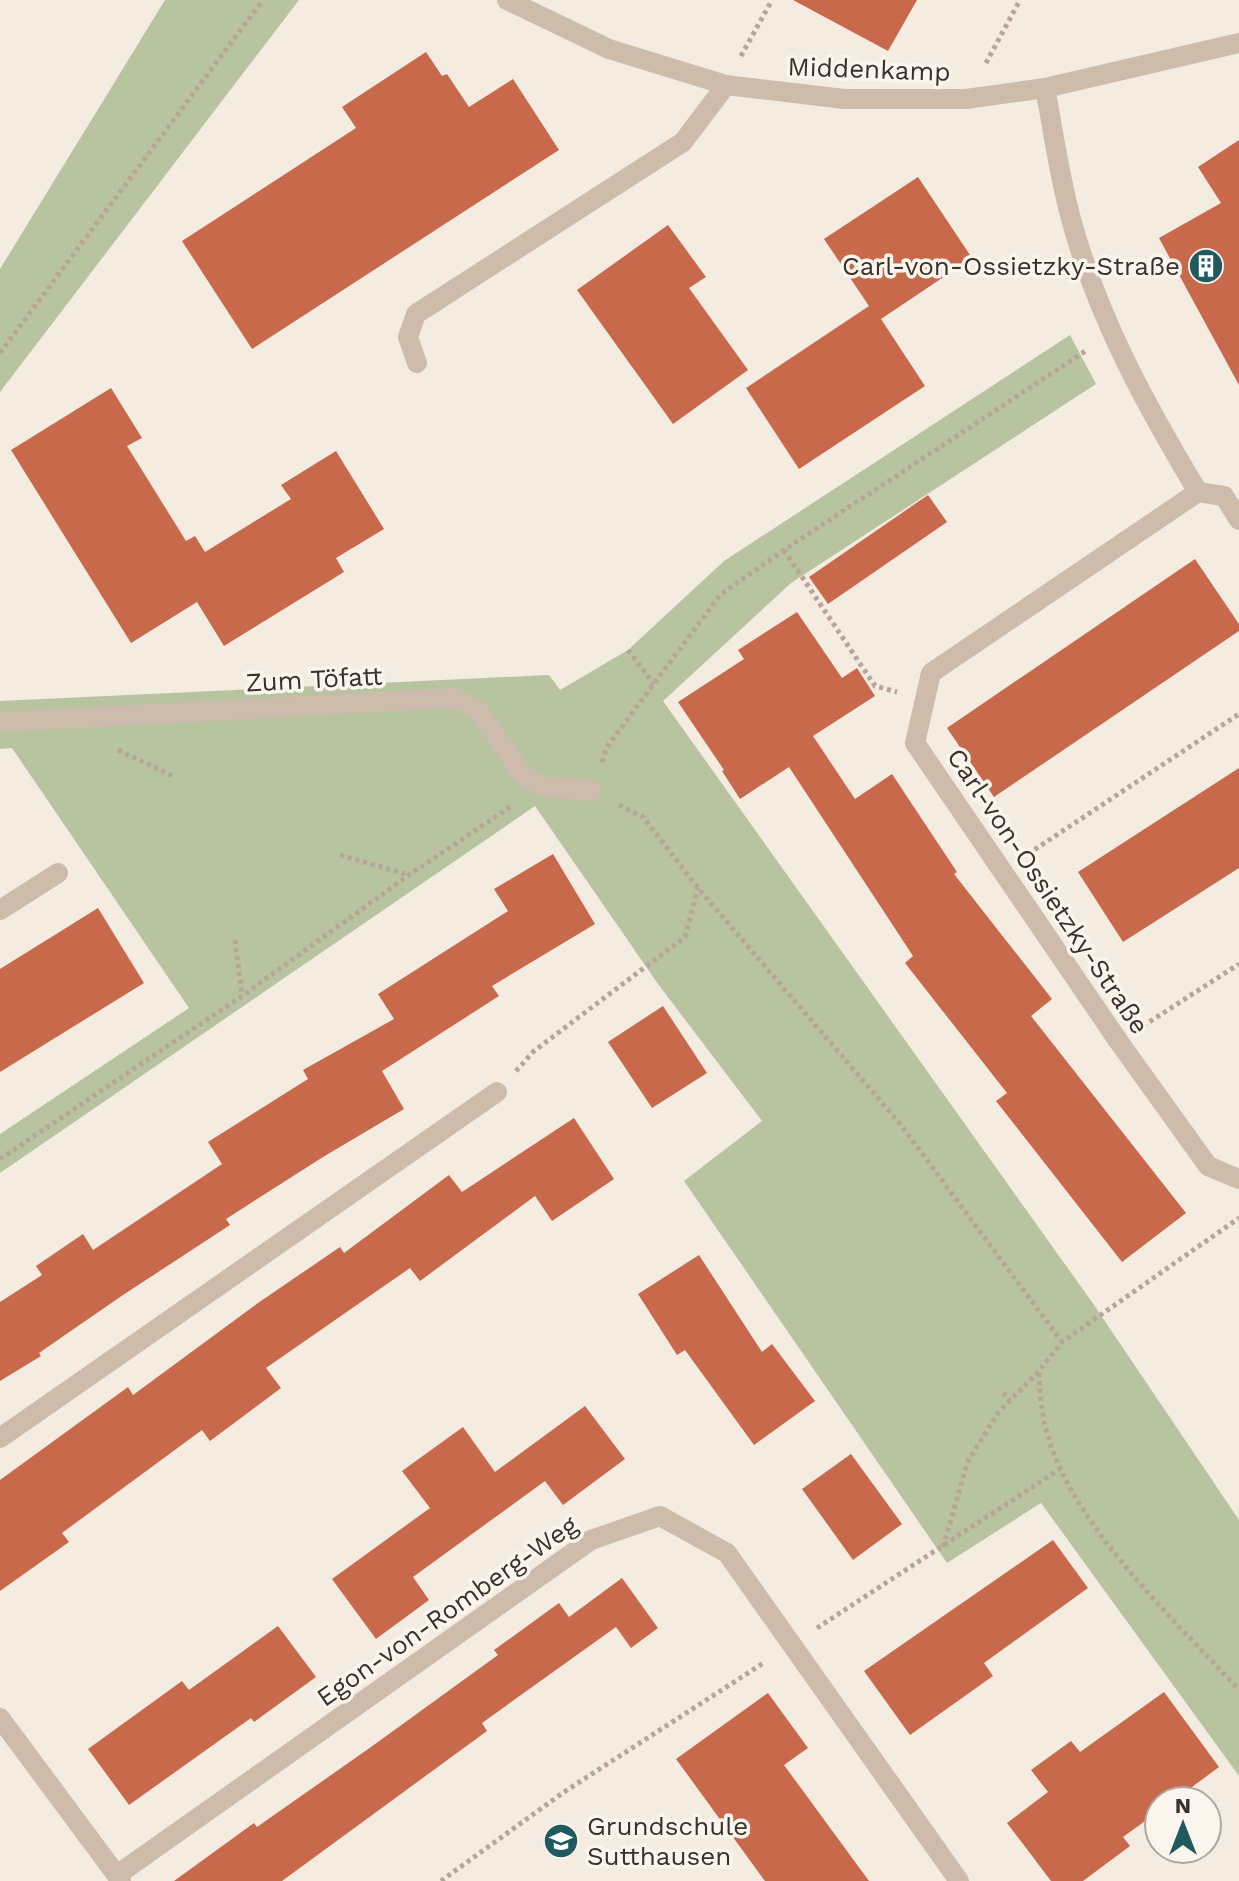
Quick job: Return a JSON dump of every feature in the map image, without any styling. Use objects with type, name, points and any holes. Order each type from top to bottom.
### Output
[{"type":"street","name":"Middenkamp","points":[[507,0],[609,49],[726,85],[844,99],[966,99],[1045,88],[1239,43]]},
{"type":"street","points":[[417,363],[408,337],[416,314],[683,142],[726,85]]},
{"type":"street","points":[[1045,88],[1072,225],[1111,334],[1150,413],[1198,492],[1224,496],[1239,520]]},
{"type":"street","name":"Carl-von-Ossietzky-Straße","points":[[1198,492],[931,673],[915,743],[1119,1042],[1208,1166],[1239,1179]]},
{"type":"street","name":"Zum Töfatt","points":[[0,722],[455,698],[478,710],[522,774],[541,786]]},
{"type":"street","points":[[541,786],[591,791]]},
{"type":"street","points":[[0,910],[58,873]]},
{"type":"street","points":[[0,1438],[497,1092]]},
{"type":"street","name":"Egon-von-Romberg-Weg","points":[[0,1718],[119,1878],[591,1540],[660,1516],[727,1553],[959,1881]]},
{"type":"path","points":[[0,353],[263,0]]},
{"type":"path","points":[[726,85],[772,0]]},
{"type":"path","points":[[966,99],[1020,0]]},
{"type":"path","points":[[1062,1342],[901,1125],[698,888],[643,817],[591,791],[607,747],[720,595],[1111,334]]},
{"type":"path","points":[[784,550],[875,686],[925,699]]},
{"type":"path","points":[[628,650],[654,684]]},
{"type":"path","points":[[1004,870],[1239,714]]},
{"type":"path","points":[[0,1159],[242,996],[409,875],[541,786]]},
{"type":"path","points":[[340,855],[409,875]]},
{"type":"path","points":[[497,1092],[534,1051],[685,937],[698,888]]},
{"type":"path","points":[[235,940],[242,996]]},
{"type":"path","points":[[1119,1042],[1239,964]]},
{"type":"path","points":[[943,1547],[968,1461],[998,1413],[1062,1342],[1239,1218]]},
{"type":"path","points":[[1038,1372],[1043,1418],[1060,1469],[1109,1549],[1239,1690]]},
{"type":"path","points":[[1003,1393],[1010,1401]]},
{"type":"path","points":[[441,1881],[564,1792],[1060,1469]]},
{"type":"green space","points":[[165,0],[299,0],[0,392],[0,269]]},
{"type":"green space","points":[[1070,335],[1096,384],[791,583],[663,701],[1094,1305],[1239,1520],[1239,1776],[1041,1503],[947,1563],[684,1181],[762,1121],[658,984],[535,806],[0,1173],[0,1134],[189,1008],[12,748],[0,749],[0,701],[549,675],[560,690],[628,650],[724,561]]},
{"type":"building","points":[[793,0],[917,0],[888,51]]},
{"type":"building","points":[[426,52],[442,76],[447,74],[469,107],[513,79],[559,150],[252,349],[182,241],[356,128],[342,107]]},
{"type":"building","name":"Carl-von-Ossietzky-Straße","points":[[1239,140],[1239,385],[1159,238],[1221,203],[1198,167]]},
{"type":"building","points":[[918,177],[972,258],[881,319],[925,386],[799,469],[746,388],[869,306],[824,239]]},
{"type":"building","points":[[668,225],[706,277],[689,288],[748,370],[673,424],[577,290]]},
{"type":"building","points":[[111,388],[142,438],[127,446],[186,541],[195,536],[205,552],[291,499],[281,485],[336,451],[384,529],[336,558],[344,572],[224,646],[197,602],[131,643],[11,450]]},
{"type":"building","points":[[928,495],[947,522],[828,604],[809,577]]},
{"type":"building","points":[[1195,559],[1239,624],[1239,631],[994,797],[947,728]]},
{"type":"building","points":[[797,612],[842,678],[857,668],[875,696],[813,736],[855,799],[892,774],[957,872],[954,874],[1052,999],[1031,1016],[1186,1213],[1122,1262],[996,1101],[1007,1093],[905,963],[913,956],[789,767],[740,799],[678,702],[744,659],[738,650]]},
{"type":"building","points":[[1239,768],[1239,868],[1123,942],[1078,872]]},
{"type":"building","points":[[553,854],[595,924],[492,986],[499,996],[382,1071],[404,1109],[226,1219],[230,1225],[0,1381],[0,1302],[42,1275],[36,1266],[83,1234],[93,1250],[222,1164],[208,1142],[308,1079],[303,1070],[394,1019],[378,994],[508,911],[494,889]]},
{"type":"building","points":[[98,908],[144,983],[0,1072],[0,969]]},
{"type":"building","points":[[663,1006],[707,1073],[652,1108],[608,1042]]},
{"type":"building","points":[[574,1118],[614,1179],[552,1221],[535,1196],[420,1281],[410,1268],[266,1368],[281,1388],[210,1441],[202,1430],[62,1533],[69,1542],[0,1591],[0,1480],[128,1387],[133,1395],[340,1247],[344,1253],[449,1175],[462,1192]]},
{"type":"building","points":[[699,1255],[762,1352],[772,1344],[815,1401],[754,1445],[685,1350],[677,1355],[638,1294]]},
{"type":"building","points":[[585,1406],[625,1459],[563,1505],[545,1481],[413,1577],[429,1600],[376,1639],[332,1579],[430,1508],[402,1471],[463,1427],[495,1472]]},
{"type":"building","points":[[851,1454],[902,1524],[853,1560],[802,1489]]},
{"type":"building","points":[[1053,1540],[1088,1588],[984,1663],[993,1676],[910,1735],[864,1671]]},
{"type":"building","points":[[622,1578],[658,1628],[631,1648],[616,1627],[482,1723],[487,1731],[282,1881],[174,1881],[254,1823],[257,1827],[371,1747],[498,1655],[494,1650],[559,1603],[569,1617]]},
{"type":"building","points":[[278,1626],[316,1677],[254,1722],[251,1718],[129,1805],[88,1749],[182,1681],[189,1690]]},
{"type":"building","points":[[1164,1692],[1219,1767],[1195,1785],[1143,1785],[1143,1823],[1123,1837],[1130,1846],[1083,1881],[1051,1881],[1007,1823],[1048,1792],[1031,1770],[1071,1741],[1080,1752]]},
{"type":"building","points":[[768,1693],[808,1748],[784,1765],[869,1881],[765,1881],[676,1759]]},
{"type":"place","name":"Carl-von-Ossietzky-Straße","points":[[1206,266]]},
{"type":"place","name":"Grundschule Sutthausen","points":[[561,1841]]}]
